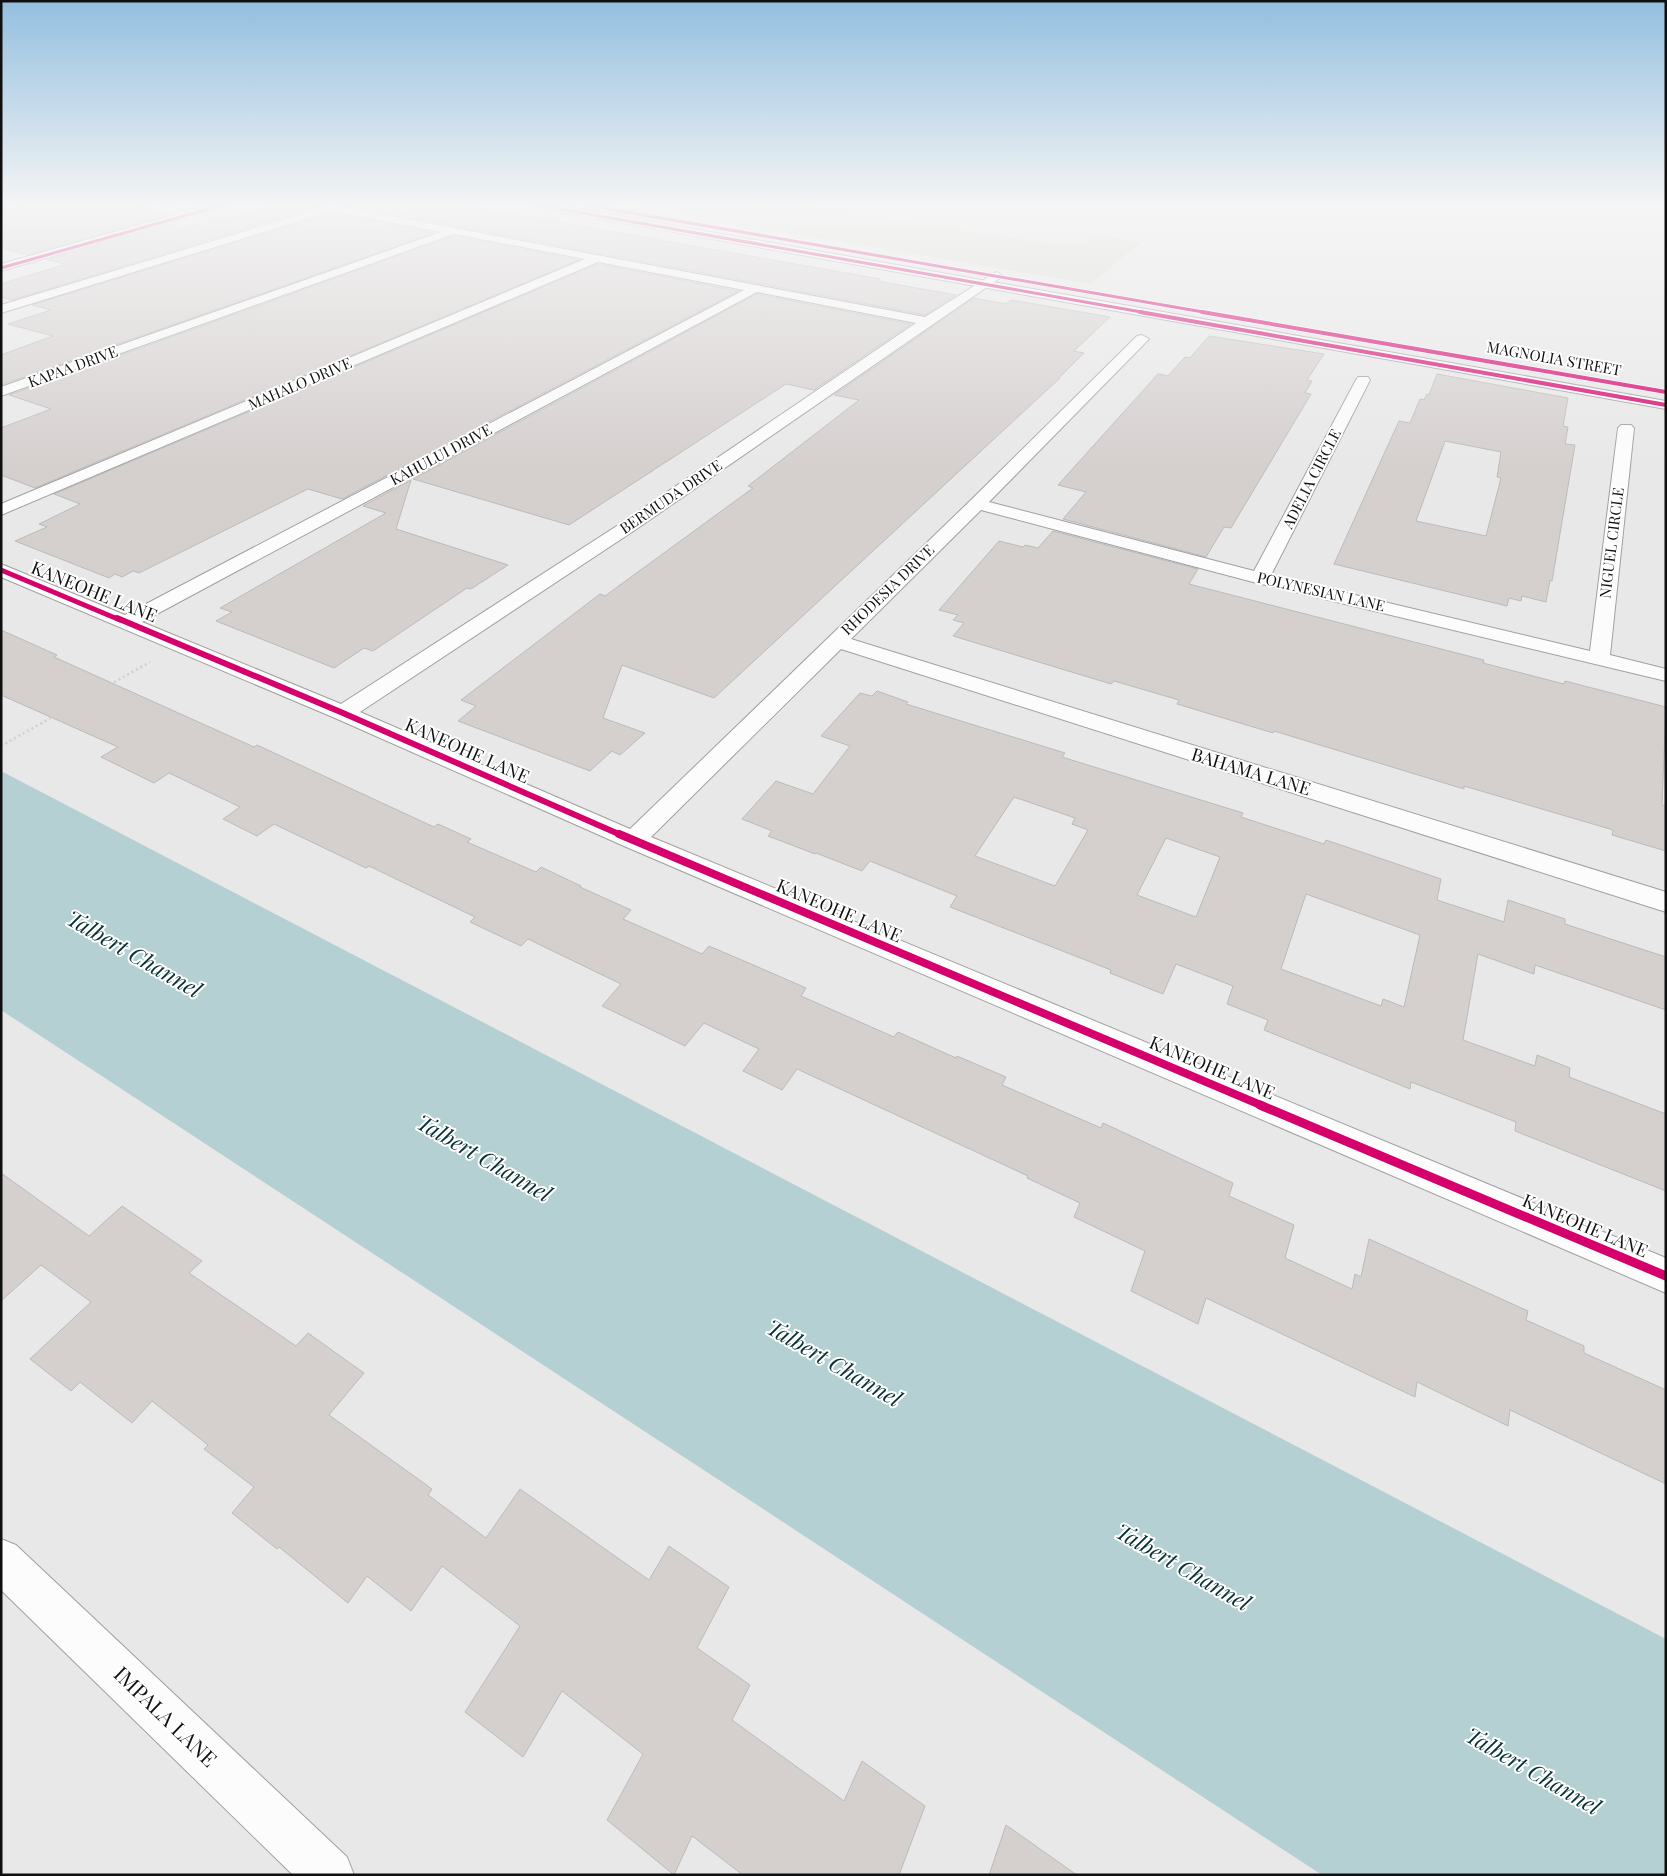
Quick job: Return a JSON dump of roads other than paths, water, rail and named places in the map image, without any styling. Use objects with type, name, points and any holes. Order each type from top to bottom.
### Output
[{"type":"street","points":[[1,309],[58,292]]},
{"type":"street","name":"KAPAA DRIVE","points":[[1,392],[284,292]]},
{"type":"street","name":"MAHALO DRIVE","points":[[1,510],[519,292]]},
{"type":"street","name":"KAHULUI DRIVE","points":[[126,622],[749,292]]},
{"type":"street","points":[[774,292],[926,321]]},
{"type":"street","name":"BERMUDA DRIVE","points":[[343,713],[628,526],[926,321],[972,292]]},
{"type":"street","name":"MAGNOLIA STREET","points":[[1052,292],[1666,405]]},
{"type":"street","name":"MAGNOLIA STREET","points":[[1060,292],[1666,392]]},
{"type":"street","name":"RHODESIA DRIVE","points":[[633,840],[977,504],[1142,339]]},
{"type":"street","name":"ADELIA CIRCLE","points":[[1260,578],[1363,380]]},
{"type":"street","name":"NIGUEL CIRCLE","points":[[1599,658],[1626,428]]},
{"type":"street","name":"POLYNESIAN LANE","points":[[977,504],[1260,578],[1666,675]]},
{"type":"street","name":"KANEOHE LANE","points":[[1,570],[343,713],[633,840],[1666,1276]]},
{"type":"street","name":"BAHAMA LANE","points":[[836,641],[1666,902]]},
{"type":"street","name":"IMPALA LANE","points":[[1,1560],[329,1875]]},
{"type":"water","name":"Talbert Channel","points":[[1,771],[1666,1639],[1666,1875],[1322,1875],[1,1010]]}]
